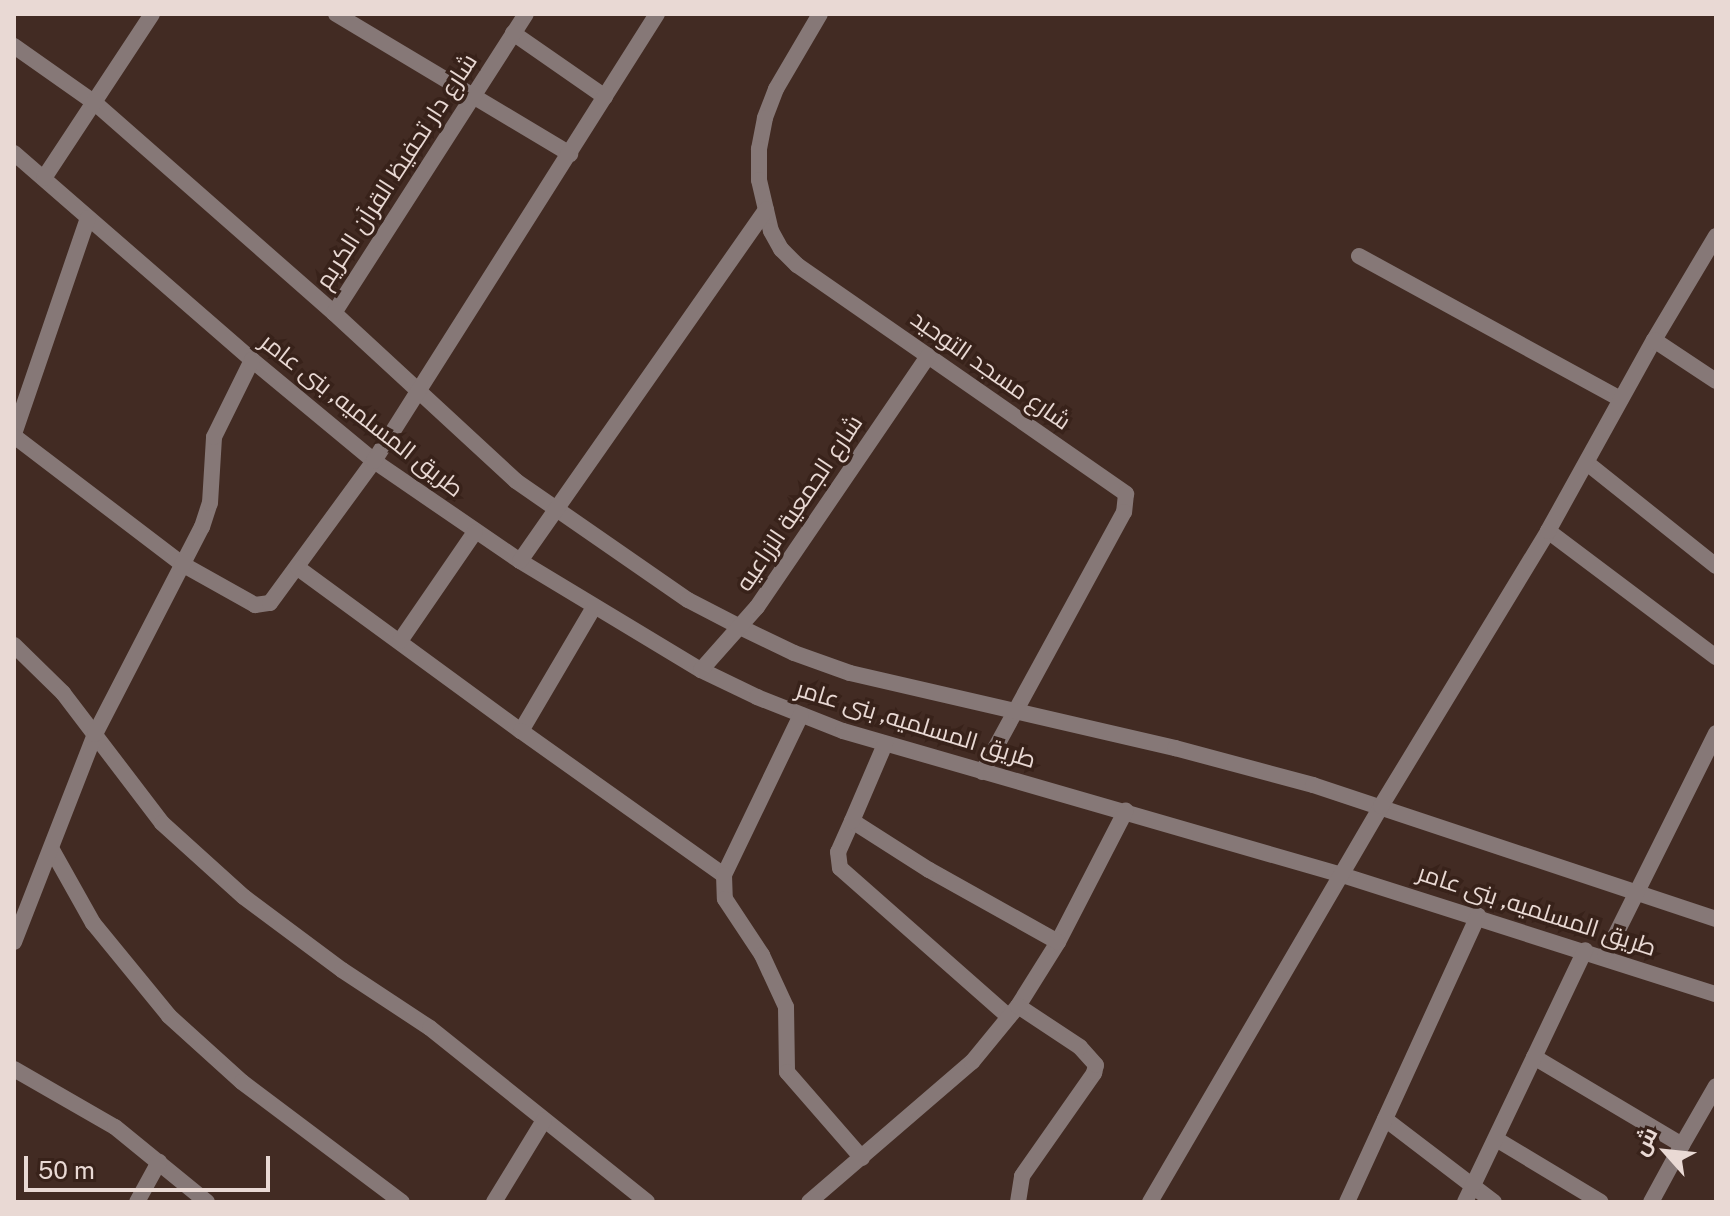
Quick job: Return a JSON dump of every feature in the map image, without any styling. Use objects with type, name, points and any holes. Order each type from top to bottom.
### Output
[{"type":"street","points":[[44,178],[152,14]]},
{"type":"street","name":"شارع دار تحفيظ القرآن الكريم","points":[[334,313],[526,14]]},
{"type":"street","points":[[88,218],[14,435],[182,564],[238,597],[263,606],[277,596],[374,461],[657,14]]},
{"type":"street","name":"شارع مسجد التوحيد","points":[[820,14],[776,89],[765,118],[759,149],[759,180],[771,231],[781,249],[797,265],[1126,494],[1124,512],[982,772]]},
{"type":"street","points":[[343,16],[570,154]]},
{"type":"street","points":[[513,33],[605,97]]},
{"type":"street","points":[[14,46],[95,103],[334,313],[516,481],[688,600],[740,627],[794,653],[850,673],[1246,766],[1381,806],[1716,919]]},
{"type":"street","name":"طريق المسلميه, بنى عامر","points":[[14,153],[252,360],[374,461],[520,561],[701,670],[801,715],[885,744],[1126,810],[1478,916],[1716,994]]},
{"type":"street","points":[[520,561],[766,210]]},
{"type":"street","points":[[1150,1202],[1381,806],[1548,531],[1620,399],[1716,236]]},
{"type":"street","points":[[1359,256],[1620,399]]},
{"type":"street","points":[[1654,340],[1716,381]]},
{"type":"street","name":"شارع الجمعية الزراعيه","points":[[701,670],[740,627],[928,356]]},
{"type":"street","points":[[14,942],[95,734],[208,512],[216,428],[252,360]]},
{"type":"street","points":[[1587,463],[1716,566]]},
{"type":"street","points":[[1548,531],[1716,657]]},
{"type":"street","points":[[400,641],[475,532]]},
{"type":"street","points":[[298,568],[724,875]]},
{"type":"street","points":[[521,731],[594,607]]},
{"type":"street","points":[[14,645],[63,693],[162,823],[244,897],[342,970],[430,1028],[647,1202]]},
{"type":"street","points":[[801,715],[724,875],[729,909],[762,955],[786,1007],[787,1072],[862,1158]]},
{"type":"street","points":[[1605,956],[1634,891],[1716,733]]},
{"type":"street","points":[[885,744],[838,852],[840,868],[1014,1012],[1080,1047],[1096,1065],[1094,1073],[1022,1176],[1018,1202]]},
{"type":"street","points":[[809,1202],[972,1062],[1014,1012],[1058,942],[1126,810]]},
{"type":"street","points":[[852,821],[929,870],[1058,942]]},
{"type":"street","points":[[52,850],[93,923],[169,1016],[242,1082],[402,1202]]},
{"type":"street","points":[[1347,1202],[1478,916]]},
{"type":"street","points":[[1469,1195],[1585,950]]},
{"type":"street","points":[[1534,1057],[1682,1145]]},
{"type":"street","points":[[14,1069],[68,1097],[159,1162],[207,1202]]},
{"type":"street","points":[[1651,1202],[1716,1086]]},
{"type":"street","points":[[1385,1119],[1469,1195],[1494,1202]]},
{"type":"street","points":[[494,1202],[544,1120]]},
{"type":"street","points":[[1496,1139],[1601,1202]]},
{"type":"street","points":[[137,1202],[159,1162]]}]
